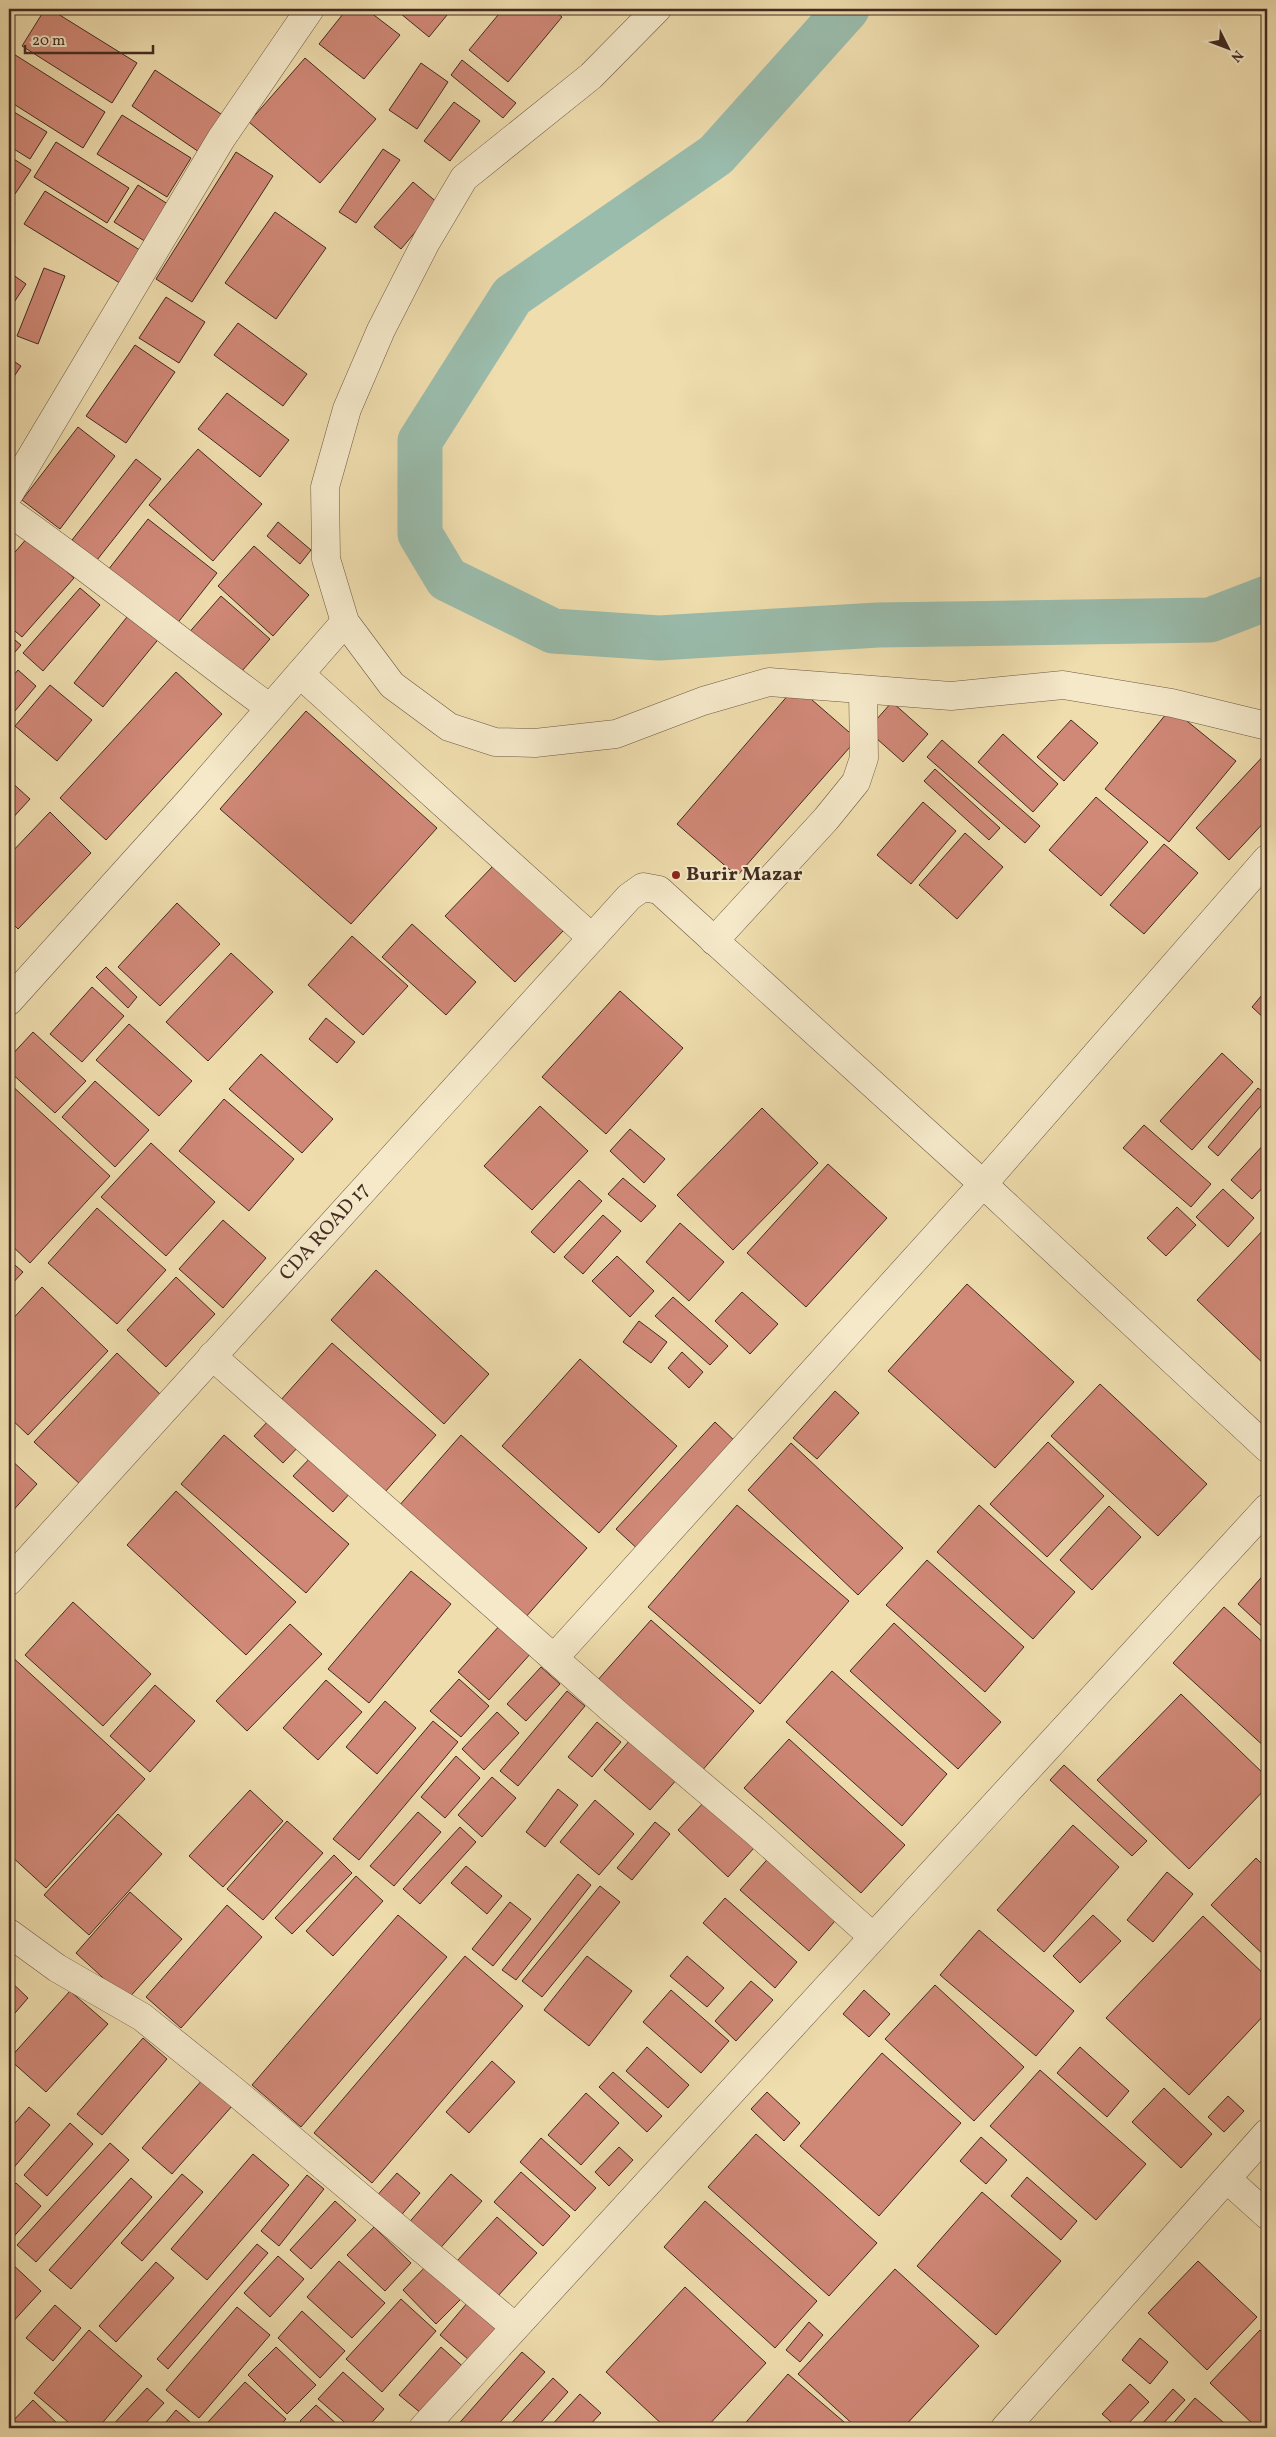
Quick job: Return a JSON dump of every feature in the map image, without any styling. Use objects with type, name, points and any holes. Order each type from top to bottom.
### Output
[{"type":"street","points":[[9,494],[221,139],[310,9]]},
{"type":"street","points":[[657,9],[591,76],[464,178],[421,250],[381,330],[347,410],[325,487],[326,560],[346,622],[392,685],[449,728],[495,742],[535,743],[616,734],[703,701],[769,682],[863,691],[951,696],[1062,685],[1172,703],[1267,726]]},
{"type":"street","points":[[9,512],[118,591],[193,652],[270,708]]},
{"type":"street","points":[[9,1001],[346,622]]},
{"type":"street","points":[[300,674],[592,938]]},
{"type":"street","points":[[863,691],[864,758],[856,782],[826,819],[714,941],[983,1184],[1267,1448]]},
{"type":"street","points":[[554,1658],[983,1184],[1267,859]]},
{"type":"street","name":"CDA ROAD 17","points":[[9,1581],[629,897],[643,886],[659,890],[714,941]]},
{"type":"street","points":[[212,1356],[554,1658],[755,1831],[873,1937]]},
{"type":"street","points":[[423,2428],[1267,1508]]},
{"type":"street","points":[[9,1933],[57,1968],[142,2017],[233,2090],[516,2327]]},
{"type":"street","points":[[1005,2428],[1267,2134]]},
{"type":"street","points":[[1227,2179],[1267,2215]]},
{"type":"building","points":[[45,9],[50,9],[137,63],[112,103],[22,46]]},
{"type":"building","points":[[347,9],[366,9],[400,35],[364,79],[319,44]]},
{"type":"building","points":[[395,9],[452,9],[429,37]]},
{"type":"building","points":[[503,9],[552,9],[562,17],[508,82],[469,50]]},
{"type":"building","points":[[576,9],[587,9],[582,14]]},
{"type":"building","points":[[9,51],[105,112],[83,148],[9,101]]},
{"type":"building","points":[[305,58],[376,119],[320,183],[249,122]]},
{"type":"building","points":[[462,60],[516,103],[503,118],[451,75]]},
{"type":"building","points":[[421,63],[448,82],[417,129],[389,110]]},
{"type":"building","points":[[155,70],[224,116],[199,152],[132,106]]},
{"type":"building","points":[[454,102],[480,121],[450,161],[424,141]]},
{"type":"building","points":[[9,109],[47,132],[30,159],[9,146]]},
{"type":"building","points":[[122,115],[191,158],[167,197],[97,154]]},
{"type":"building","points":[[56,142],[129,188],[107,223],[34,177]]},
{"type":"building","points":[[383,149],[400,160],[356,223],[339,212]]},
{"type":"building","points":[[236,152],[273,176],[192,302],[156,279]]},
{"type":"building","points":[[9,156],[31,170],[15,194],[9,190]]},
{"type":"building","points":[[413,182],[439,204],[401,249],[374,227]]},
{"type":"building","points":[[138,185],[174,208],[151,245],[114,222]]},
{"type":"building","points":[[45,191],[143,252],[123,285],[24,224]]},
{"type":"building","points":[[9,199],[15,203],[9,213]]},
{"type":"building","points":[[275,212],[326,248],[276,319],[225,283]]},
{"type":"building","points":[[9,237],[15,241],[9,251]]},
{"type":"building","points":[[44,268],[65,276],[38,344],[17,336]]},
{"type":"building","points":[[9,272],[26,284],[9,310]]},
{"type":"building","points":[[166,297],[205,322],[179,363],[139,338]]},
{"type":"building","points":[[238,323],[307,374],[283,406],[214,355]]},
{"type":"building","points":[[135,345],[175,372],[126,443],[86,416]]},
{"type":"building","points":[[9,358],[21,366],[9,384]]},
{"type":"building","points":[[227,393],[289,440],[260,477],[198,429]]},
{"type":"building","points":[[78,427],[115,456],[60,529],[22,500]]},
{"type":"building","points":[[198,449],[262,504],[213,561],[149,505]]},
{"type":"building","points":[[136,459],[161,479],[97,560],[72,540]]},
{"type":"building","points":[[148,519],[217,573],[176,625],[108,570]]},
{"type":"building","points":[[278,522],[311,550],[300,564],[267,536]]},
{"type":"building","points":[[28,537],[74,578],[22,637],[9,626],[9,559]]},
{"type":"building","points":[[254,546],[309,595],[273,636],[218,586]]},
{"type":"building","points":[[80,588],[100,605],[43,671],[23,653]]},
{"type":"building","points":[[221,596],[270,639],[235,679],[186,636]]},
{"type":"building","points":[[131,612],[161,636],[103,707],[74,683]]},
{"type":"building","points":[[9,635],[21,645],[9,659]]},
{"type":"building","points":[[18,670],[36,686],[9,718],[9,681]]},
{"type":"building","points":[[176,672],[222,714],[106,840],[60,798]]},
{"type":"building","points":[[50,685],[92,720],[57,761],[15,726]]},
{"type":"building","points":[[796,686],[857,739],[737,876],[677,824]]},
{"type":"building","points":[[892,702],[928,734],[903,762],[867,730]]},
{"type":"building","points":[[1171,708],[1236,761],[1169,842],[1105,789]]},
{"type":"building","points":[[306,711],[437,828],[351,924],[220,809]]},
{"type":"building","points":[[1071,720],[1098,743],[1064,781],[1037,757]]},
{"type":"building","points":[[1003,734],[1058,784],[1033,812],[978,762]]},
{"type":"building","points":[[942,740],[1040,826],[1025,843],[927,757]]},
{"type":"building","points":[[1267,752],[1267,819],[1229,860],[1196,828]]},
{"type":"building","points":[[935,769],[1000,828],[989,840],[924,781]]},
{"type":"building","points":[[9,780],[30,799],[9,822]]},
{"type":"building","points":[[1096,797],[1148,842],[1101,896],[1049,850]]},
{"type":"building","points":[[923,802],[956,831],[911,884],[877,855]]},
{"type":"building","points":[[50,812],[91,853],[18,929],[9,920],[9,855]]},
{"type":"building","points":[[965,833],[1003,867],[957,919],[919,885]]},
{"type":"building","points":[[1164,844],[1198,873],[1144,934],[1110,905]]},
{"type":"building","points":[[494,865],[563,931],[515,982],[445,916]]},
{"type":"building","points":[[177,903],[220,944],[160,1006],[118,967]]},
{"type":"building","points":[[9,919],[14,923],[9,929]]},
{"type":"building","points":[[412,924],[476,982],[446,1015],[382,957]]},
{"type":"building","points":[[352,936],[408,986],[363,1035],[308,985]]},
{"type":"building","points":[[231,953],[273,992],[208,1061],[166,1022]]},
{"type":"building","points":[[106,967],[137,997],[128,1008],[96,977]]},
{"type":"building","points":[[92,987],[124,1016],[82,1062],[50,1034]]},
{"type":"building","points":[[1267,989],[1267,1021],[1252,1007]]},
{"type":"building","points":[[620,991],[683,1048],[606,1134],[542,1077]]},
{"type":"building","points":[[326,1018],[355,1042],[337,1063],[309,1039]]},
{"type":"building","points":[[129,1024],[192,1081],[159,1116],[96,1060]]},
{"type":"building","points":[[33,1032],[86,1081],[55,1113],[9,1071],[9,1058]]},
{"type":"building","points":[[1222,1053],[1253,1082],[1192,1150],[1160,1121]]},
{"type":"building","points":[[261,1054],[333,1119],[302,1153],[229,1089]]},
{"type":"building","points":[[95,1081],[149,1130],[115,1167],[62,1117]]},
{"type":"building","points":[[9,1083],[110,1176],[30,1263],[9,1243]]},
{"type":"building","points":[[1258,1088],[1267,1095],[1267,1099],[1218,1156],[1208,1147]]},
{"type":"building","points":[[224,1099],[294,1159],[249,1211],[179,1151]]},
{"type":"building","points":[[540,1106],[588,1151],[532,1210],[484,1166]]},
{"type":"building","points":[[762,1108],[818,1163],[733,1250],[677,1195]]},
{"type":"building","points":[[1144,1125],[1211,1184],[1191,1207],[1123,1148]]},
{"type":"building","points":[[630,1129],[665,1159],[644,1183],[610,1151]]},
{"type":"building","points":[[1267,1141],[1267,1183],[1252,1199],[1231,1180]]},
{"type":"building","points":[[151,1143],[215,1202],[166,1256],[101,1197]]},
{"type":"building","points":[[828,1164],[887,1218],[806,1307],[747,1253]]},
{"type":"building","points":[[623,1178],[656,1206],[641,1222],[608,1194]]},
{"type":"building","points":[[579,1180],[602,1201],[554,1253],[531,1232]]},
{"type":"building","points":[[1223,1189],[1254,1218],[1228,1247],[1196,1217]]},
{"type":"building","points":[[1177,1207],[1196,1225],[1166,1256],[1147,1238]]},
{"type":"building","points":[[97,1208],[166,1270],[117,1324],[48,1263]]},
{"type":"building","points":[[603,1215],[621,1231],[583,1274],[564,1257]]},
{"type":"building","points":[[223,1220],[266,1258],[223,1308],[179,1269]]},
{"type":"building","points":[[680,1223],[724,1262],[689,1301],[646,1262]]},
{"type":"building","points":[[1267,1226],[1267,1367],[1197,1300]]},
{"type":"building","points":[[617,1256],[654,1291],[630,1317],[592,1281]]},
{"type":"building","points":[[9,1260],[23,1272],[9,1287]]},
{"type":"building","points":[[376,1270],[489,1374],[444,1424],[331,1320]]},
{"type":"building","points":[[176,1277],[215,1314],[166,1367],[127,1330]]},
{"type":"building","points":[[967,1284],[1074,1382],[995,1468],[888,1371]]},
{"type":"building","points":[[42,1287],[108,1351],[28,1435],[9,1417],[9,1323]]},
{"type":"building","points":[[742,1292],[778,1324],[750,1354],[715,1321]]},
{"type":"building","points":[[673,1297],[728,1346],[710,1365],[655,1316]]},
{"type":"building","points":[[639,1321],[667,1342],[651,1363],[623,1342]]},
{"type":"building","points":[[332,1343],[436,1435],[384,1493],[279,1402]]},
{"type":"building","points":[[682,1352],[703,1372],[689,1388],[668,1368]]},
{"type":"building","points":[[117,1353],[163,1397],[81,1485],[34,1442]]},
{"type":"building","points":[[580,1359],[677,1446],[599,1533],[502,1446]]},
{"type":"building","points":[[1100,1384],[1207,1484],[1158,1536],[1051,1436]]},
{"type":"building","points":[[835,1391],[859,1413],[817,1459],[793,1438]]},
{"type":"building","points":[[271,1418],[300,1445],[283,1463],[254,1436]]},
{"type":"building","points":[[715,1422],[739,1445],[641,1552],[616,1529]]},
{"type":"building","points":[[224,1435],[349,1544],[306,1593],[181,1484]]},
{"type":"building","points":[[461,1435],[587,1548],[524,1619],[398,1507]]},
{"type":"building","points":[[1048,1442],[1104,1496],[1047,1557],[990,1504]]},
{"type":"building","points":[[791,1443],[903,1548],[858,1595],[748,1490]]},
{"type":"building","points":[[313,1455],[352,1491],[333,1512],[293,1476]]},
{"type":"building","points":[[9,1458],[37,1484],[9,1515]]},
{"type":"building","points":[[176,1491],[296,1602],[246,1655],[127,1545]]},
{"type":"building","points":[[737,1505],[849,1601],[760,1704],[648,1607]]},
{"type":"building","points":[[979,1505],[1075,1592],[1033,1639],[937,1552]]},
{"type":"building","points":[[1109,1506],[1141,1537],[1092,1590],[1060,1560]]},
{"type":"building","points":[[927,1560],[1024,1647],[985,1692],[886,1605]]},
{"type":"building","points":[[411,1571],[451,1604],[369,1703],[328,1669]]},
{"type":"building","points":[[1267,1571],[1267,1631],[1238,1604]]},
{"type":"building","points":[[73,1602],[151,1674],[103,1726],[25,1655]]},
{"type":"building","points":[[1224,1607],[1267,1646],[1267,1749],[1173,1663]]},
{"type":"building","points":[[651,1620],[754,1711],[700,1773],[596,1682]]},
{"type":"building","points":[[894,1623],[1001,1722],[958,1769],[850,1671]]},
{"type":"building","points":[[290,1624],[322,1654],[247,1731],[216,1701]]},
{"type":"building","points":[[501,1624],[532,1652],[489,1700],[458,1672]]},
{"type":"building","points":[[9,1654],[145,1779],[46,1888],[9,1854]]},
{"type":"building","points":[[541,1667],[560,1684],[526,1721],[507,1704]]},
{"type":"building","points":[[832,1671],[947,1774],[902,1826],[786,1722]]},
{"type":"building","points":[[459,1679],[489,1706],[461,1737],[430,1711]]},
{"type":"building","points":[[326,1680],[362,1712],[318,1760],[283,1728]]},
{"type":"building","points":[[155,1685],[195,1721],[150,1772],[110,1736]]},
{"type":"building","points":[[567,1691],[585,1706],[518,1786],[500,1771]]},
{"type":"building","points":[[1181,1694],[1267,1777],[1267,1787],[1189,1869],[1097,1780]]},
{"type":"building","points":[[385,1701],[416,1728],[377,1774],[346,1747]]},
{"type":"building","points":[[497,1712],[519,1733],[484,1770],[462,1749]]},
{"type":"building","points":[[433,1721],[458,1742],[359,1860],[333,1839]]},
{"type":"building","points":[[597,1722],[621,1742],[592,1777],[568,1757]]},
{"type":"building","points":[[631,1739],[678,1778],[650,1810],[604,1770]]},
{"type":"building","points":[[789,1739],[905,1845],[861,1893],[744,1788]]},
{"type":"building","points":[[456,1756],[480,1778],[445,1818],[421,1797]]},
{"type":"building","points":[[1064,1765],[1147,1841],[1132,1856],[1050,1780]]},
{"type":"building","points":[[492,1777],[516,1798],[482,1837],[458,1815]]},
{"type":"building","points":[[558,1789],[578,1805],[545,1847],[526,1832]]},
{"type":"building","points":[[250,1790],[283,1821],[223,1887],[189,1856]]},
{"type":"building","points":[[595,1800],[634,1834],[599,1875],[560,1842]]},
{"type":"building","points":[[705,1801],[754,1848],[728,1877],[678,1830]]},
{"type":"building","points":[[418,1812],[441,1832],[394,1886],[370,1866]]},
{"type":"building","points":[[118,1814],[162,1854],[89,1935],[44,1895]]},
{"type":"building","points":[[287,1821],[323,1853],[263,1920],[227,1889]]},
{"type":"building","points":[[655,1822],[670,1834],[632,1880],[617,1868]]},
{"type":"building","points":[[1073,1825],[1119,1867],[1044,1952],[997,1910]]},
{"type":"building","points":[[460,1827],[476,1842],[420,1904],[403,1889]]},
{"type":"building","points":[[773,1853],[841,1914],[809,1951],[740,1890]]},
{"type":"building","points":[[334,1855],[352,1873],[292,1934],[275,1918]]},
{"type":"building","points":[[1256,1858],[1267,1869],[1267,1958],[1211,1905]]},
{"type":"building","points":[[466,1866],[502,1896],[487,1914],[451,1883]]},
{"type":"building","points":[[1167,1872],[1193,1894],[1153,1942],[1127,1920]]},
{"type":"building","points":[[578,1874],[591,1885],[516,1980],[502,1970]]},
{"type":"building","points":[[356,1876],[383,1901],[333,1956],[306,1931]]},
{"type":"building","points":[[600,1886],[620,1902],[542,1997],[522,1981]]},
{"type":"building","points":[[130,1892],[182,1939],[127,2000],[76,1953]]},
{"type":"building","points":[[725,1898],[797,1962],[775,1988],[703,1923]]},
{"type":"building","points":[[510,1902],[531,1919],[493,1966],[472,1949]]},
{"type":"building","points":[[227,1905],[262,1937],[181,2028],[146,1997]]},
{"type":"building","points":[[398,1915],[447,1957],[301,2127],[252,2085]]},
{"type":"building","points":[[1093,1915],[1121,1941],[1080,1983],[1053,1956]]},
{"type":"building","points":[[1203,1916],[1267,1977],[1267,2012],[1189,2095],[1106,2018]]},
{"type":"building","points":[[979,1930],[1074,2011],[1036,2056],[940,1975]]},
{"type":"building","points":[[465,1956],[523,2006],[372,2183],[314,2133]]},
{"type":"building","points":[[587,1956],[632,1991],[589,2046],[544,2010]]},
{"type":"building","points":[[687,1956],[724,1988],[707,2007],[670,1976]]},
{"type":"building","points":[[9,1980],[28,1998],[9,2020]]},
{"type":"building","points":[[751,1981],[773,2000],[736,2041],[715,2021]]},
{"type":"building","points":[[935,1985],[1024,2067],[974,2121],[885,2039]]},
{"type":"building","points":[[671,1990],[729,2041],[701,2073],[643,2022]]},
{"type":"building","points":[[864,1990],[890,2014],[869,2037],[843,2014]]},
{"type":"building","points":[[70,1991],[108,2024],[46,2092],[9,2059]]},
{"type":"building","points":[[143,2038],[167,2059],[102,2135],[77,2114]]},
{"type":"building","points":[[647,2047],[689,2085],[668,2108],[626,2071]]},
{"type":"building","points":[[1080,2047],[1129,2091],[1107,2117],[1057,2073]]},
{"type":"building","points":[[882,2053],[961,2123],[879,2216],[800,2146]]},
{"type":"building","points":[[492,2061],[515,2082],[469,2133],[446,2112]]},
{"type":"building","points":[[1040,2070],[1146,2164],[1096,2220],[990,2126]]},
{"type":"building","points":[[613,2072],[662,2116],[647,2132],[599,2087]]},
{"type":"building","points":[[204,2078],[233,2105],[172,2174],[142,2148]]},
{"type":"building","points":[[1164,2088],[1212,2134],[1181,2168],[1132,2122]]},
{"type":"building","points":[[767,2092],[800,2123],[784,2141],[751,2109]]},
{"type":"building","points":[[586,2093],[619,2123],[581,2165],[548,2135]]},
{"type":"building","points":[[1228,2096],[1244,2111],[1224,2132],[1208,2117]]},
{"type":"building","points":[[29,2107],[50,2125],[10,2172],[9,2130]]},
{"type":"building","points":[[70,2123],[93,2144],[47,2196],[24,2175]]},
{"type":"building","points":[[756,2134],[877,2243],[829,2296],[708,2187]]},
{"type":"building","points":[[981,2137],[1007,2160],[986,2184],[960,2161]]},
{"type":"building","points":[[541,2138],[596,2188],[575,2211],[520,2162]]},
{"type":"building","points":[[110,2143],[129,2160],[36,2262],[17,2245]]},
{"type":"building","points":[[619,2147],[633,2160],[609,2186],[595,2172]]},
{"type":"building","points":[[253,2154],[289,2185],[207,2280],[171,2249]]},
{"type":"building","points":[[521,2172],[570,2216],[543,2246],[494,2202]]},
{"type":"building","points":[[397,2173],[420,2193],[398,2219],[374,2199]]},
{"type":"building","points":[[182,2174],[203,2192],[142,2261],[121,2243]]},
{"type":"building","points":[[451,2174],[482,2201],[436,2253],[406,2226]]},
{"type":"building","points":[[307,2175],[324,2189],[279,2246],[261,2231]]},
{"type":"building","points":[[1027,2177],[1077,2221],[1061,2240],[1011,2196]]},
{"type":"building","points":[[131,2178],[152,2197],[71,2289],[49,2270]]},
{"type":"building","points":[[16,2183],[41,2206],[9,2242],[9,2191]]},
{"type":"building","points":[[982,2192],[1061,2261],[996,2335],[917,2266]]},
{"type":"building","points":[[335,2201],[356,2220],[311,2269],[290,2250]]},
{"type":"building","points":[[705,2201],[817,2301],[775,2348],[664,2247]]},
{"type":"building","points":[[497,2217],[537,2253],[497,2297],[457,2261]]},
{"type":"building","points":[[374,2227],[411,2263],[385,2291],[347,2255]]},
{"type":"building","points":[[257,2244],[268,2253],[168,2369],[157,2359]]},
{"type":"building","points":[[278,2256],[304,2279],[270,2317],[244,2293]]},
{"type":"building","points":[[339,2261],[385,2303],[352,2338],[307,2297]]},
{"type":"building","points":[[1198,2261],[1257,2317],[1207,2370],[1148,2313]]},
{"type":"building","points":[[10,2262],[41,2291],[9,2326],[9,2264]]},
{"type":"building","points":[[156,2262],[174,2278],[116,2342],[99,2326]]},
{"type":"building","points":[[428,2264],[462,2298],[436,2324],[403,2290]]},
{"type":"building","points":[[895,2269],[979,2346],[903,2428],[857,2428],[798,2374]]},
{"type":"building","points":[[685,2287],[766,2363],[706,2428],[666,2428],[606,2372]]},
{"type":"building","points":[[401,2299],[436,2331],[382,2392],[346,2359]]},
{"type":"building","points":[[468,2302],[503,2333],[476,2366],[440,2335]]},
{"type":"building","points":[[55,2305],[81,2328],[53,2361],[26,2338]]},
{"type":"building","points":[[237,2307],[270,2335],[199,2418],[166,2390]]},
{"type":"building","points":[[302,2311],[345,2351],[320,2378],[278,2338]]},
{"type":"building","points":[[809,2322],[823,2335],[800,2362],[786,2350]]},
{"type":"building","points":[[89,2330],[142,2376],[98,2428],[75,2428],[34,2393]]},
{"type":"building","points":[[1260,2330],[1267,2337],[1267,2428],[1257,2428],[1210,2383]]},
{"type":"building","points":[[1140,2338],[1168,2362],[1150,2384],[1122,2360]]},
{"type":"building","points":[[276,2347],[316,2385],[287,2414],[248,2375]]},
{"type":"building","points":[[441,2347],[468,2371],[427,2418],[399,2395]]},
{"type":"building","points":[[522,2352],[545,2372],[495,2428],[455,2428]]},
{"type":"building","points":[[343,2372],[384,2409],[367,2428],[351,2428],[318,2399]]},
{"type":"building","points":[[788,2374],[851,2428],[741,2428]]},
{"type":"building","points":[[553,2378],[568,2392],[536,2428],[507,2428]]},
{"type":"building","points":[[245,2382],[286,2419],[278,2428],[215,2428],[208,2422]]},
{"type":"building","points":[[1130,2384],[1149,2402],[1124,2428],[1118,2428],[1102,2414]]},
{"type":"building","points":[[147,2388],[164,2403],[141,2428],[110,2428]]},
{"type":"building","points":[[1173,2389],[1185,2400],[1159,2428],[1138,2428]]},
{"type":"building","points":[[580,2394],[601,2413],[587,2428],[549,2428]]},
{"type":"building","points":[[1195,2398],[1230,2428],[1169,2428]]},
{"type":"building","points":[[33,2400],[62,2428],[9,2428],[9,2425]]},
{"type":"building","points":[[316,2405],[341,2428],[308,2428],[300,2421]]},
{"type":"building","points":[[176,2410],[197,2428],[161,2428]]},
{"type":"waterway","points":[[847,9],[716,155],[512,296],[420,441],[420,534],[447,579],[553,631],[659,638],[878,625],[1210,620],[1267,598]]},
{"type":"place","name":"Burir Mazar","points":[[676,875]]}]
